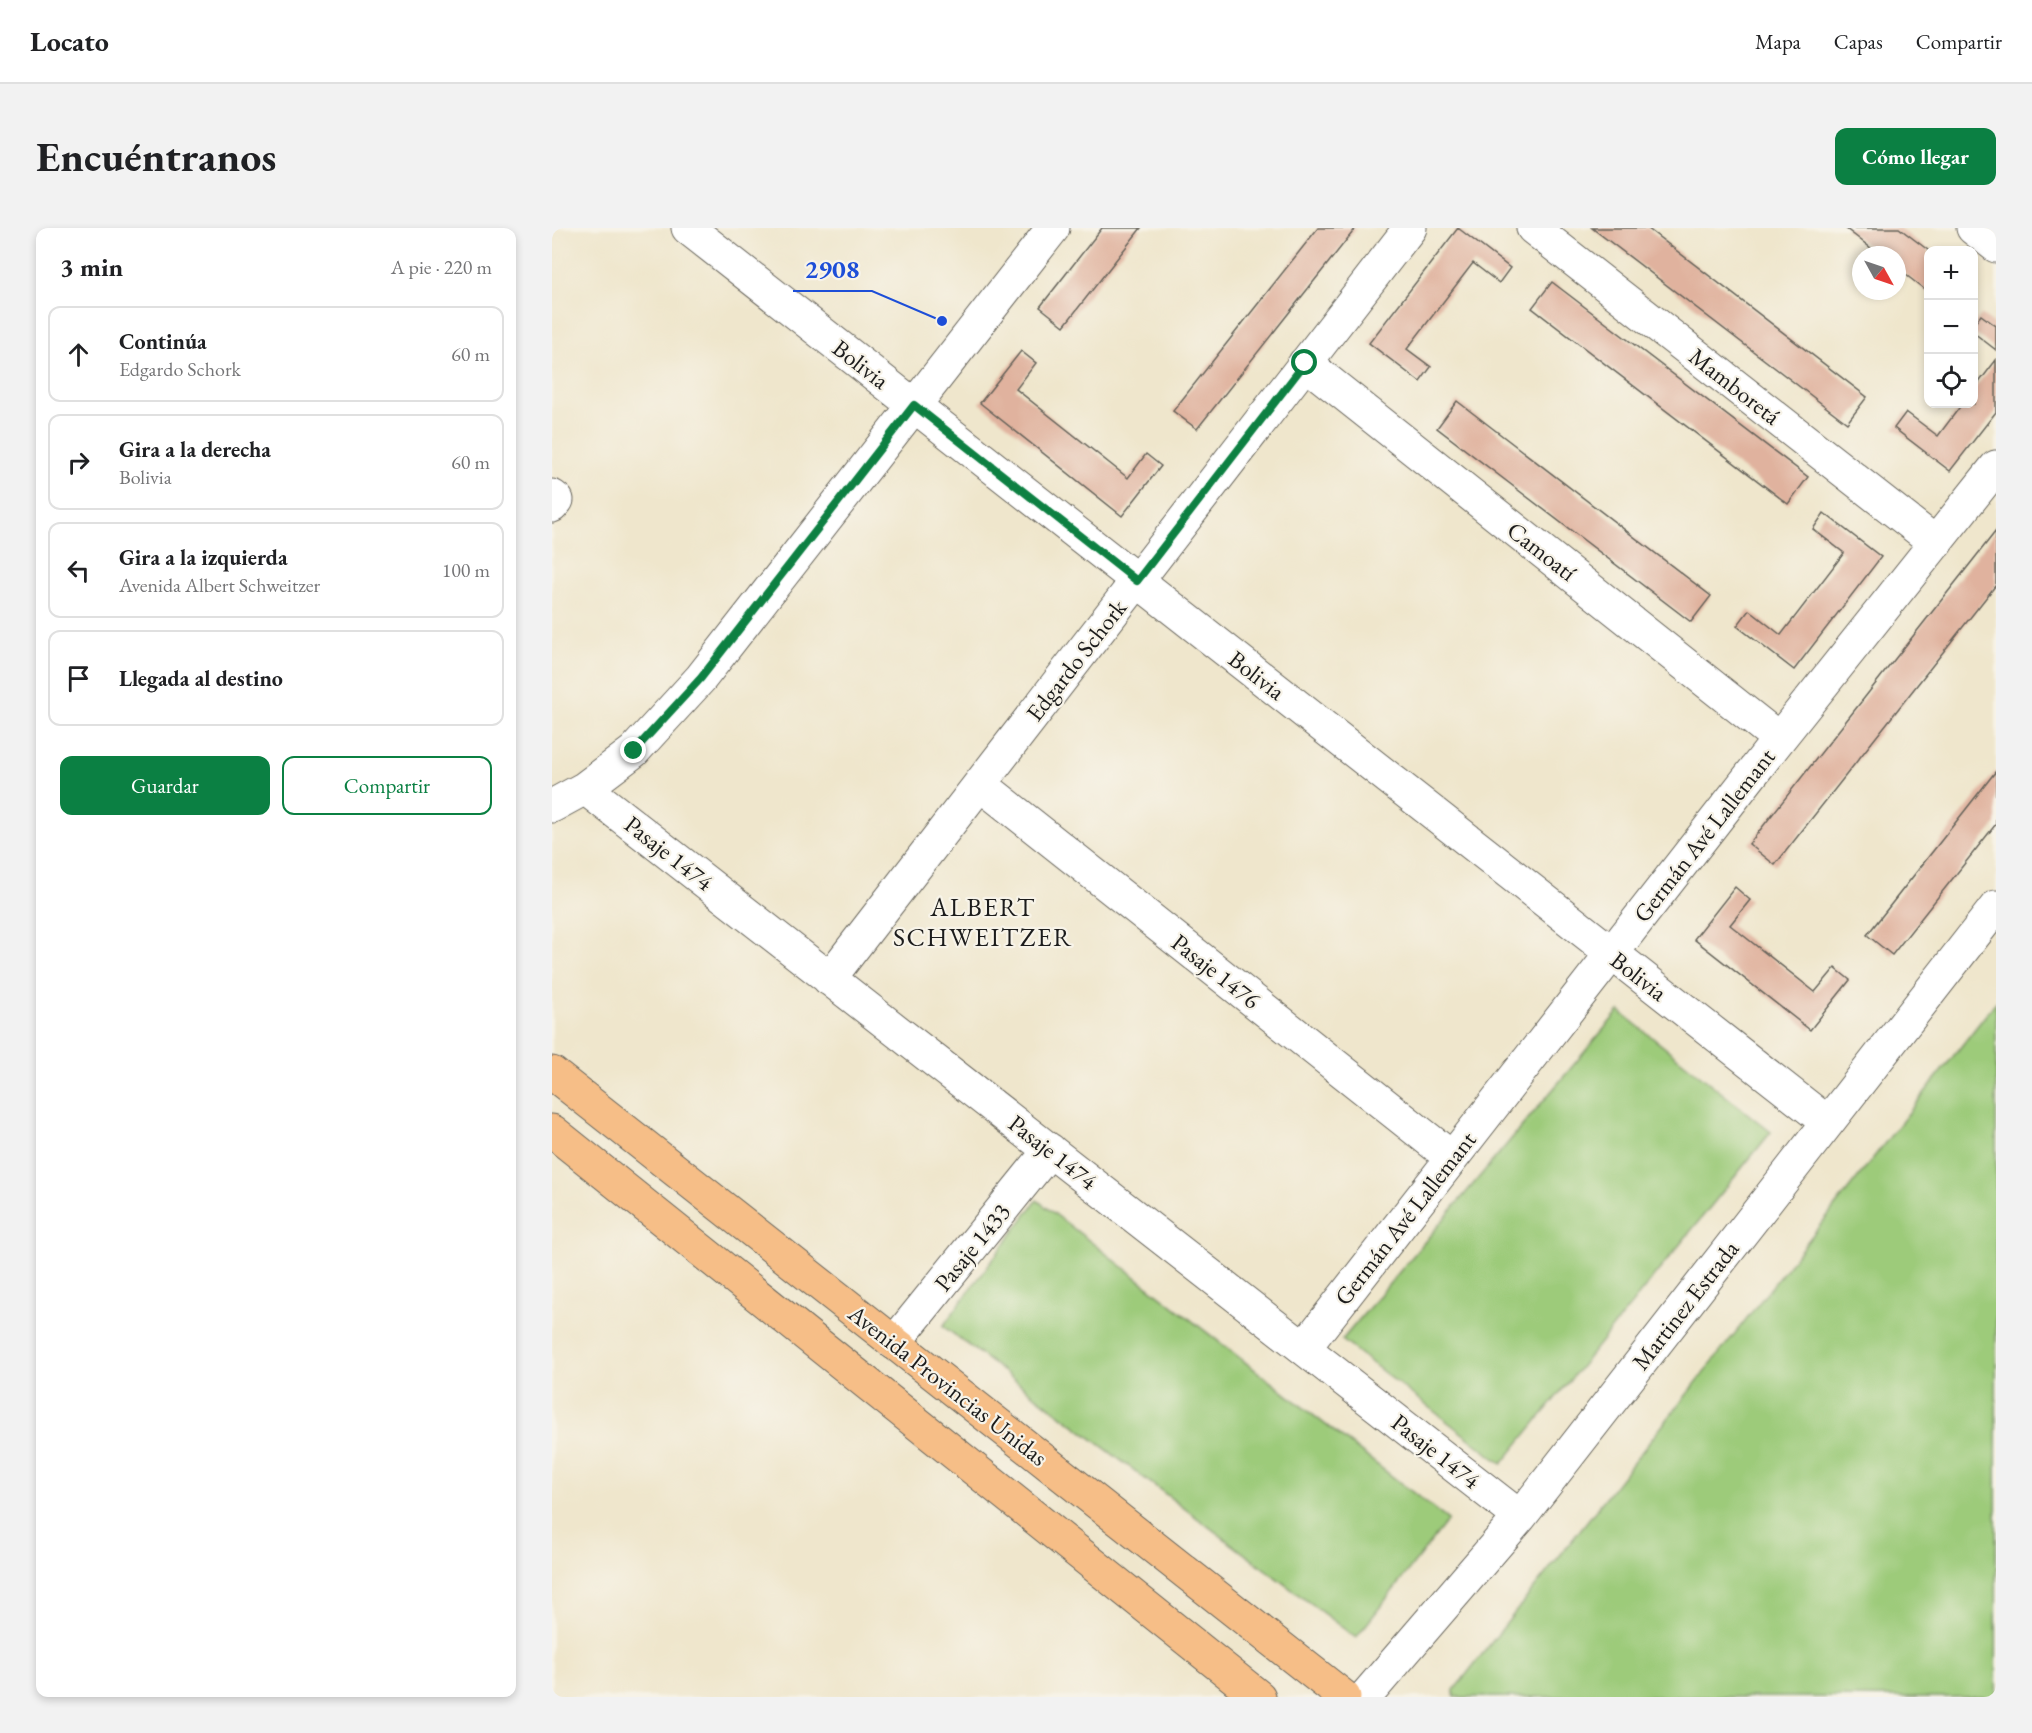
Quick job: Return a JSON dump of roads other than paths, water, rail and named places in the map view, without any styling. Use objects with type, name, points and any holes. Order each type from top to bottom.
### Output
[{"type":"main road","name":"Avenida Provincias Unidas","points":[[552,1073],[1344,1697]]},
{"type":"main road","name":"Avenida Provincias Unidas","points":[[552,1131],[1259,1697]]},
{"type":"street","name":"Bolivia","points":[[688,228],[1827,1122]]},
{"type":"street","points":[[552,806],[585,788],[634,751],[701,678],[1053,228]]},
{"type":"street","name":"Edgardo Schork","points":[[829,979],[1410,228]]},
{"type":"street","name":"Mamboretá","points":[[1533,228],[1936,543]]},
{"type":"street","points":[[1973,228],[1996,246]]},
{"type":"street","name":"Camoatí","points":[[1305,363],[1779,739]]},
{"type":"street","name":"Germán Avé Lallemant","points":[[1304,1348],[1779,739],[1996,467]]},
{"type":"street","points":[[552,496],[557,500],[552,506]]},
{"type":"street","name":"Pasaje 1476","points":[[980,784],[1452,1158]]},
{"type":"street","name":"Pasaje 1474","points":[[585,788],[1520,1516]]},
{"type":"street","name":"Martinez Estrada","points":[[1365,1697],[1520,1516],[1996,907]]},
{"type":"street","name":"Pasaje 1433","points":[[894,1343],[1050,1150]]},
{"type":"place","name":"2908","points":[[942,321]]},
{"type":"district","name":"ALBERT SCHWEITZER","points":[[983,922]]}]
